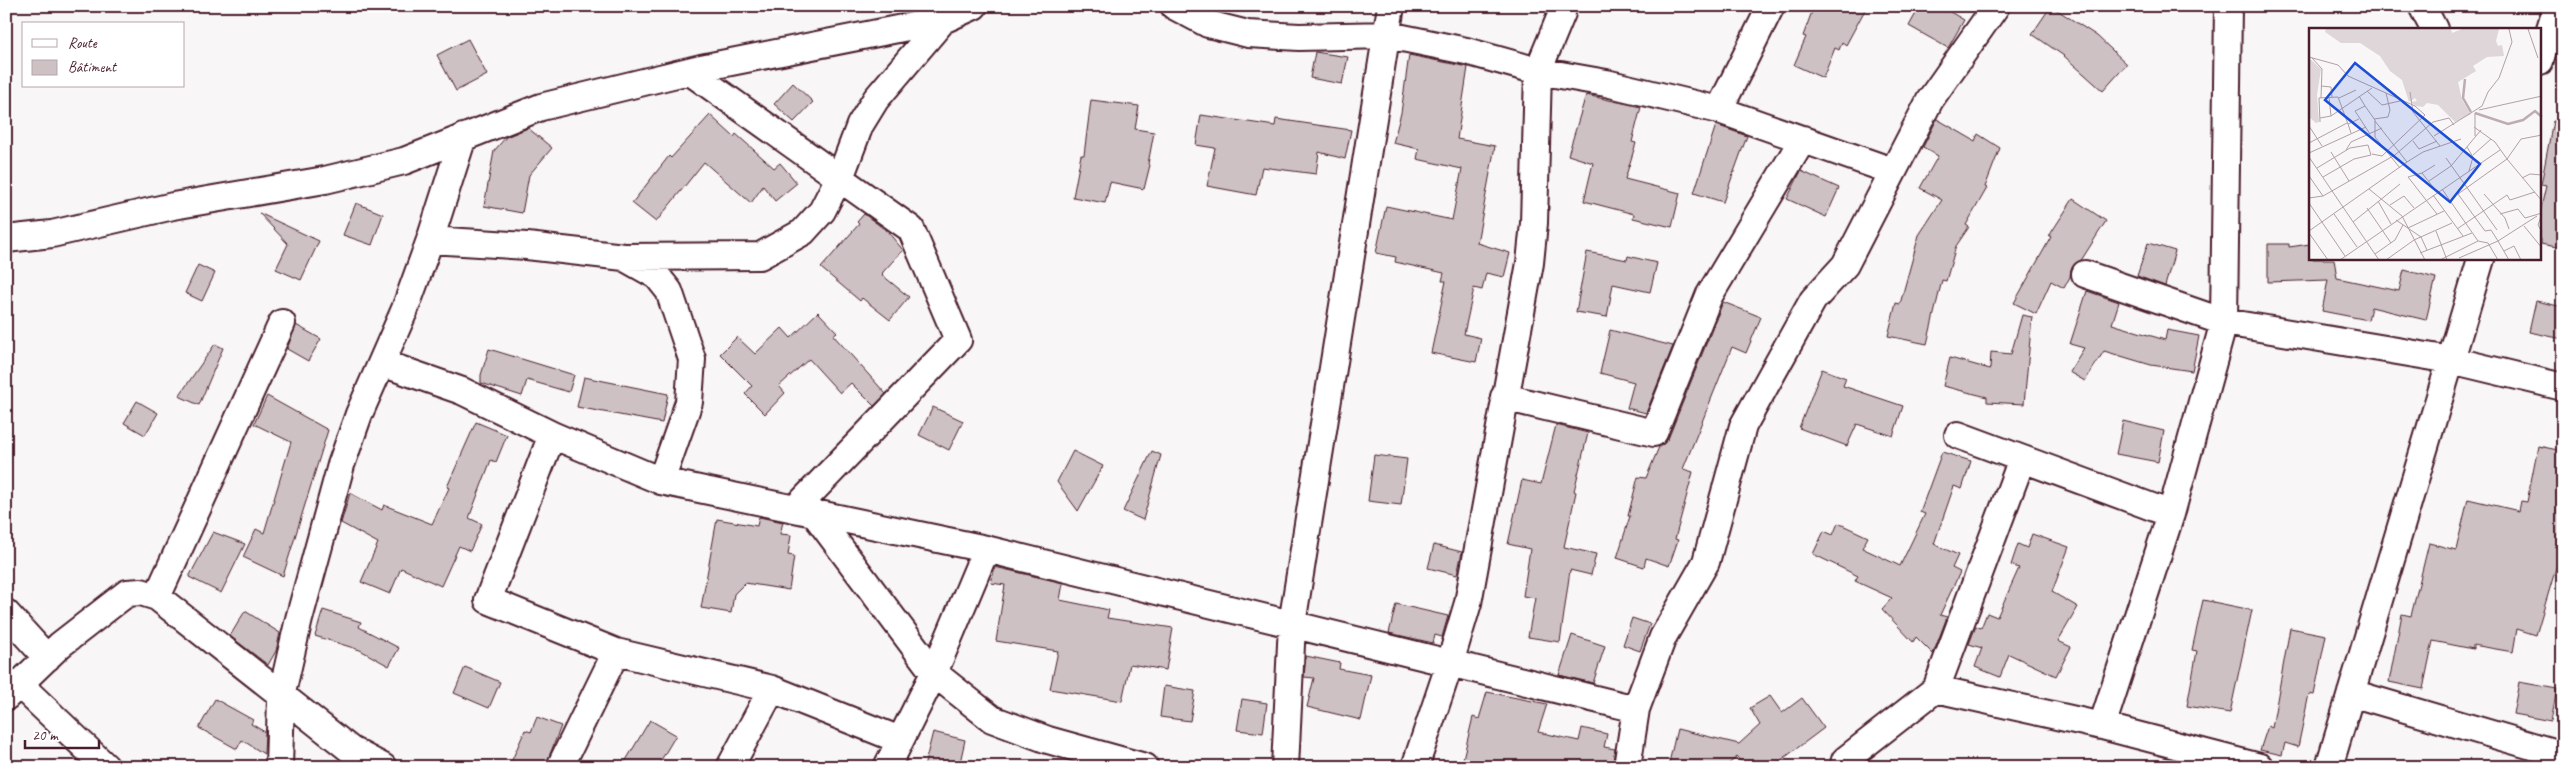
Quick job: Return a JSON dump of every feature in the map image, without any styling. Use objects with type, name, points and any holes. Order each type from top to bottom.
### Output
[{"type":"street","points":[[6,239],[52,234],[173,206],[325,180],[404,161],[541,108],[689,71],[944,20],[974,6]]},
{"type":"street","points":[[1174,6],[1208,24],[1248,34],[1299,37],[1388,35],[1466,51],[1538,71],[1606,83],[1719,110],[1892,171]]},
{"type":"street","points":[[1284,767],[1292,624],[1388,35],[1391,6]]},
{"type":"street","points":[[1415,767],[1468,603],[1504,397],[1524,302],[1534,223],[1538,71],[1562,13],[1562,6]]},
{"type":"street","points":[[1719,110],[1771,6]]},
{"type":"street","points":[[1627,767],[1636,709],[1663,637],[1706,562],[1742,426],[1813,300],[1845,265],[1930,100],[1996,6]]},
{"type":"street","points":[[2102,726],[2171,514],[2224,322],[2228,6]]},
{"type":"street","points":[[2422,6],[2433,28]]},
{"type":"street","points":[[2542,55],[2557,6]]},
{"type":"street","points":[[430,240],[527,246],[624,257],[760,256],[803,232],[822,211],[839,178],[860,125],[876,99],[944,20]]},
{"type":"street","points":[[689,71],[911,229],[958,340],[804,511]]},
{"type":"street","points":[[279,767],[281,697],[299,619],[341,465],[359,414],[405,309],[430,240],[463,137]]},
{"type":"street","points":[[1504,397],[1654,432],[1709,296],[1803,140]]},
{"type":"street","points":[[624,257],[657,276],[669,291],[692,358],[689,402],[661,480]]},
{"type":"street","points":[[2329,767],[2481,260]]},
{"type":"street","points":[[2085,274],[2224,322],[2451,360],[2563,387]]},
{"type":"street","points":[[157,597],[282,323]]},
{"type":"street","points":[[382,363],[462,391],[552,435],[661,480],[986,549],[1636,709]]},
{"type":"street","points":[[552,435],[488,600],[616,652],[772,689],[900,740]]},
{"type":"street","points":[[1958,435],[2171,514]]},
{"type":"street","points":[[1843,767],[1845,760],[1936,689],[2022,459]]},
{"type":"street","points":[[804,511],[934,673],[992,719],[1048,740],[1145,767]]},
{"type":"street","points":[[887,767],[934,673],[986,549]]},
{"type":"street","points":[[106,767],[13,690],[47,658],[127,593],[141,592],[157,597],[281,697],[351,750],[383,767]]},
{"type":"street","points":[[6,613],[47,658]]},
{"type":"street","points":[[560,767],[616,652]]},
{"type":"street","points":[[730,767],[772,689]]},
{"type":"street","points":[[1936,689],[2102,726],[2260,767]]},
{"type":"street","points":[[2351,693],[2563,754]]},
{"type":"building","points":[[1814,6],[1867,6],[1846,45],[1842,42],[1839,50],[1835,48],[1823,78],[1794,65],[1806,37],[1803,36]]},
{"type":"building","points":[[1920,6],[1940,6],[1964,20],[1948,48],[1909,26]]},
{"type":"building","points":[[2051,6],[2097,36],[2127,64],[2103,91],[2064,56],[2032,34]]},
{"type":"building","points":[[468,39],[487,75],[456,91],[437,55]]},
{"type":"building","points":[[1315,52],[1348,57],[1342,84],[1310,78]]},
{"type":"building","points":[[1409,55],[1468,67],[1457,139],[1495,146],[1477,243],[1510,253],[1504,277],[1486,273],[1482,290],[1474,288],[1464,334],[1481,338],[1476,362],[1431,353],[1446,281],[1442,281],[1444,273],[1395,262],[1396,257],[1376,253],[1386,206],[1452,220],[1462,169],[1417,159],[1419,149],[1393,143],[1401,113]]},
{"type":"building","points":[[793,83],[813,102],[794,122],[774,104]]},
{"type":"building","points":[[1586,95],[1641,107],[1632,142],[1636,143],[1625,179],[1680,193],[1672,227],[1633,218],[1634,214],[1584,201],[1593,163],[1568,155]]},
{"type":"building","points":[[1091,100],[1139,106],[1135,129],[1154,132],[1148,164],[1150,165],[1144,189],[1110,182],[1105,203],[1073,197],[1081,155],[1084,155]]},
{"type":"building","points":[[710,115],[734,137],[736,134],[774,168],[780,163],[797,183],[775,201],[763,186],[751,203],[704,162],[656,222],[632,203],[669,156],[671,158]]},
{"type":"building","points":[[1201,115],[1275,126],[1276,119],[1351,130],[1345,159],[1319,152],[1316,174],[1262,167],[1256,195],[1207,186],[1215,148],[1196,145]]},
{"type":"building","points":[[1937,119],[1975,141],[1978,134],[2000,148],[1985,187],[1987,188],[1966,225],[1969,227],[1956,246],[1946,281],[1942,280],[1927,344],[1888,336],[1896,303],[1900,304],[1919,235],[1942,200],[1920,188],[1938,156],[1923,147]]},
{"type":"building","points":[[2553,121],[2563,122],[2563,248],[2542,244],[2542,203],[2546,186],[2542,185]]},
{"type":"building","points":[[1716,125],[1747,136],[1723,202],[1694,193]]},
{"type":"building","points":[[528,128],[552,148],[529,175],[522,213],[484,206],[494,151],[506,137]]},
{"type":"building","points":[[1801,171],[1839,188],[1826,217],[1787,199]]},
{"type":"building","points":[[2073,199],[2106,221],[2082,259],[2071,269],[2070,277],[2064,288],[2051,281],[2036,314],[2014,303],[2051,237],[2049,236]]},
{"type":"building","points":[[356,203],[383,214],[372,245],[343,235]]},
{"type":"building","points":[[259,213],[319,241],[301,280],[276,269],[288,244]]},
{"type":"building","points":[[864,214],[887,231],[903,250],[882,275],[909,297],[890,320],[862,298],[860,301],[821,268],[859,224],[857,222]]},
{"type":"building","points":[[2148,243],[2175,251],[2165,286],[2137,276]]},
{"type":"building","points":[[2268,244],[2289,244],[2289,247],[2309,244],[2309,260],[2334,260],[2337,278],[2399,291],[2404,270],[2436,278],[2426,320],[2371,307],[2368,320],[2322,311],[2328,280],[2268,282]]},
{"type":"building","points":[[1587,252],[1627,260],[1628,256],[1657,263],[1650,292],[1613,284],[1607,317],[1576,312]]},
{"type":"building","points":[[198,265],[215,273],[202,301],[185,293]]},
{"type":"building","points":[[2087,291],[2119,302],[2112,324],[2165,340],[2167,330],[2199,336],[2192,371],[2151,365],[2104,351],[2085,381],[2069,372],[2084,348],[2070,344]]},
{"type":"building","points":[[2536,301],[2563,307],[2563,339],[2529,332]]},
{"type":"building","points":[[1723,302],[1761,317],[1746,353],[1732,347],[1683,469],[1693,472],[1675,539],[1678,540],[1669,566],[1646,558],[1644,567],[1617,558],[1630,516],[1628,516],[1638,477],[1646,478],[1659,447],[1668,439]]},
{"type":"building","points":[[818,312],[837,332],[833,335],[886,394],[874,406],[851,383],[840,393],[809,359],[779,386],[785,393],[765,414],[745,394],[752,386],[720,354],[737,337],[755,354],[782,328],[791,338]]},
{"type":"building","points":[[2022,315],[2032,317],[2024,404],[1987,402],[1987,397],[1943,386],[1950,358],[1990,369],[1991,352],[2011,354]]},
{"type":"building","points":[[296,325],[321,339],[308,361],[287,349]]},
{"type":"building","points":[[1610,330],[1673,346],[1646,413],[1627,408],[1634,382],[1600,373]]},
{"type":"building","points":[[215,344],[223,348],[199,405],[179,396]]},
{"type":"building","points":[[489,349],[574,375],[569,392],[527,380],[522,396],[481,383],[481,375]]},
{"type":"building","points":[[1822,369],[1846,378],[1843,386],[1903,406],[1893,436],[1857,424],[1847,446],[1799,428]]},
{"type":"building","points":[[584,377],[668,394],[662,423],[577,407]]},
{"type":"building","points":[[267,396],[328,430],[283,576],[243,557],[256,529],[264,533],[291,442],[254,424]]},
{"type":"building","points":[[137,401],[158,413],[145,435],[124,423]]},
{"type":"building","points":[[933,407],[963,421],[949,450],[919,435]]},
{"type":"building","points":[[2123,421],[2164,431],[2158,462],[2116,454]]},
{"type":"building","points":[[476,422],[507,435],[496,462],[491,460],[469,518],[482,524],[470,551],[459,546],[441,586],[401,568],[390,594],[361,582],[378,543],[341,523],[350,493],[382,510],[384,505],[432,524]]},
{"type":"building","points":[[1556,425],[1588,433],[1574,491],[1576,492],[1564,547],[1596,554],[1591,575],[1570,570],[1560,642],[1528,637],[1535,598],[1523,596],[1530,549],[1508,544],[1522,480],[1541,484]]},
{"type":"building","points":[[2538,446],[2563,451],[2563,562],[2558,561],[2536,635],[2517,629],[2513,652],[2473,645],[2473,649],[2433,641],[2423,689],[2389,682],[2402,614],[2411,616],[2429,543],[2456,550],[2468,499],[2519,511],[2521,501],[2527,502]]},
{"type":"building","points":[[1073,451],[1103,466],[1078,511],[1057,482]]},
{"type":"building","points":[[1152,451],[1161,455],[1143,520],[1123,511]]},
{"type":"building","points":[[1942,452],[1971,461],[1962,489],[1954,486],[1934,544],[1958,555],[1952,568],[1960,572],[1940,615],[1947,617],[1933,654],[1916,637],[1913,642],[1882,609],[1892,598],[1855,581],[1858,576],[1813,554],[1824,531],[1833,535],[1838,523],[1868,537],[1862,548],[1900,566],[1925,514],[1920,512]]},
{"type":"building","points":[[1374,455],[1407,459],[1401,505],[1368,501]]},
{"type":"building","points":[[759,517],[783,522],[780,534],[791,535],[788,555],[794,556],[789,590],[745,583],[734,594],[731,613],[701,608],[717,519],[757,526]]},
{"type":"building","points":[[213,532],[245,544],[221,593],[189,577]]},
{"type":"building","points":[[2032,534],[2069,547],[2052,592],[2078,607],[2058,641],[2071,647],[2056,676],[2009,654],[2000,677],[1975,667],[1982,648],[1969,644],[1976,626],[1981,628],[1987,613],[1997,617],[2019,568],[2011,565],[2018,544],[2027,548]]},
{"type":"building","points":[[1434,545],[1462,552],[1457,575],[1428,568]]},
{"type":"building","points":[[995,567],[1063,583],[1060,600],[1109,610],[1107,618],[1173,628],[1166,670],[1130,664],[1122,701],[1050,689],[1058,651],[996,641],[1005,585],[991,583]]},
{"type":"building","points":[[2203,600],[2252,610],[2230,713],[2187,706],[2197,651],[2192,650]]},
{"type":"building","points":[[1396,604],[1448,616],[1442,637],[1435,635],[1433,643],[1389,633]]},
{"type":"building","points":[[323,610],[361,622],[359,627],[399,648],[389,666],[360,650],[315,636]]},
{"type":"building","points":[[245,611],[280,633],[276,651],[268,665],[230,636]]},
{"type":"building","points":[[1632,618],[1650,624],[1640,651],[1623,645]]},
{"type":"building","points":[[2290,628],[2326,635],[2314,695],[2309,694],[2298,747],[2285,743],[2282,755],[2260,750],[2268,726],[2272,728]]},
{"type":"building","points":[[1572,635],[1605,646],[1593,683],[1559,675]]},
{"type":"building","points":[[1306,656],[1340,663],[1339,669],[1371,675],[1361,720],[1307,707],[1314,678],[1304,677]]},
{"type":"building","points":[[465,667],[500,682],[489,708],[454,693]]},
{"type":"building","points":[[2519,682],[2557,689],[2551,721],[2513,714]]},
{"type":"building","points":[[1164,686],[1195,691],[1190,721],[1160,717]]},
{"type":"building","points":[[1487,692],[1547,704],[1538,732],[1579,741],[1582,728],[1607,734],[1604,747],[1615,749],[1612,767],[1461,767],[1473,717],[1479,719]]},
{"type":"building","points":[[1770,696],[1782,713],[1802,698],[1824,728],[1772,767],[1746,767],[1737,757],[1725,767],[1668,767],[1677,729],[1739,744],[1760,725],[1750,708]]},
{"type":"building","points":[[215,699],[253,720],[251,724],[265,732],[264,754],[242,740],[237,749],[199,728]]},
{"type":"building","points":[[1242,699],[1267,703],[1263,733],[1237,730]]},
{"type":"building","points":[[537,717],[561,726],[545,767],[509,767],[525,730],[531,732]]},
{"type":"building","points":[[650,720],[676,735],[657,767],[622,767]]},
{"type":"building","points":[[933,732],[965,740],[959,767],[924,767]]}]
